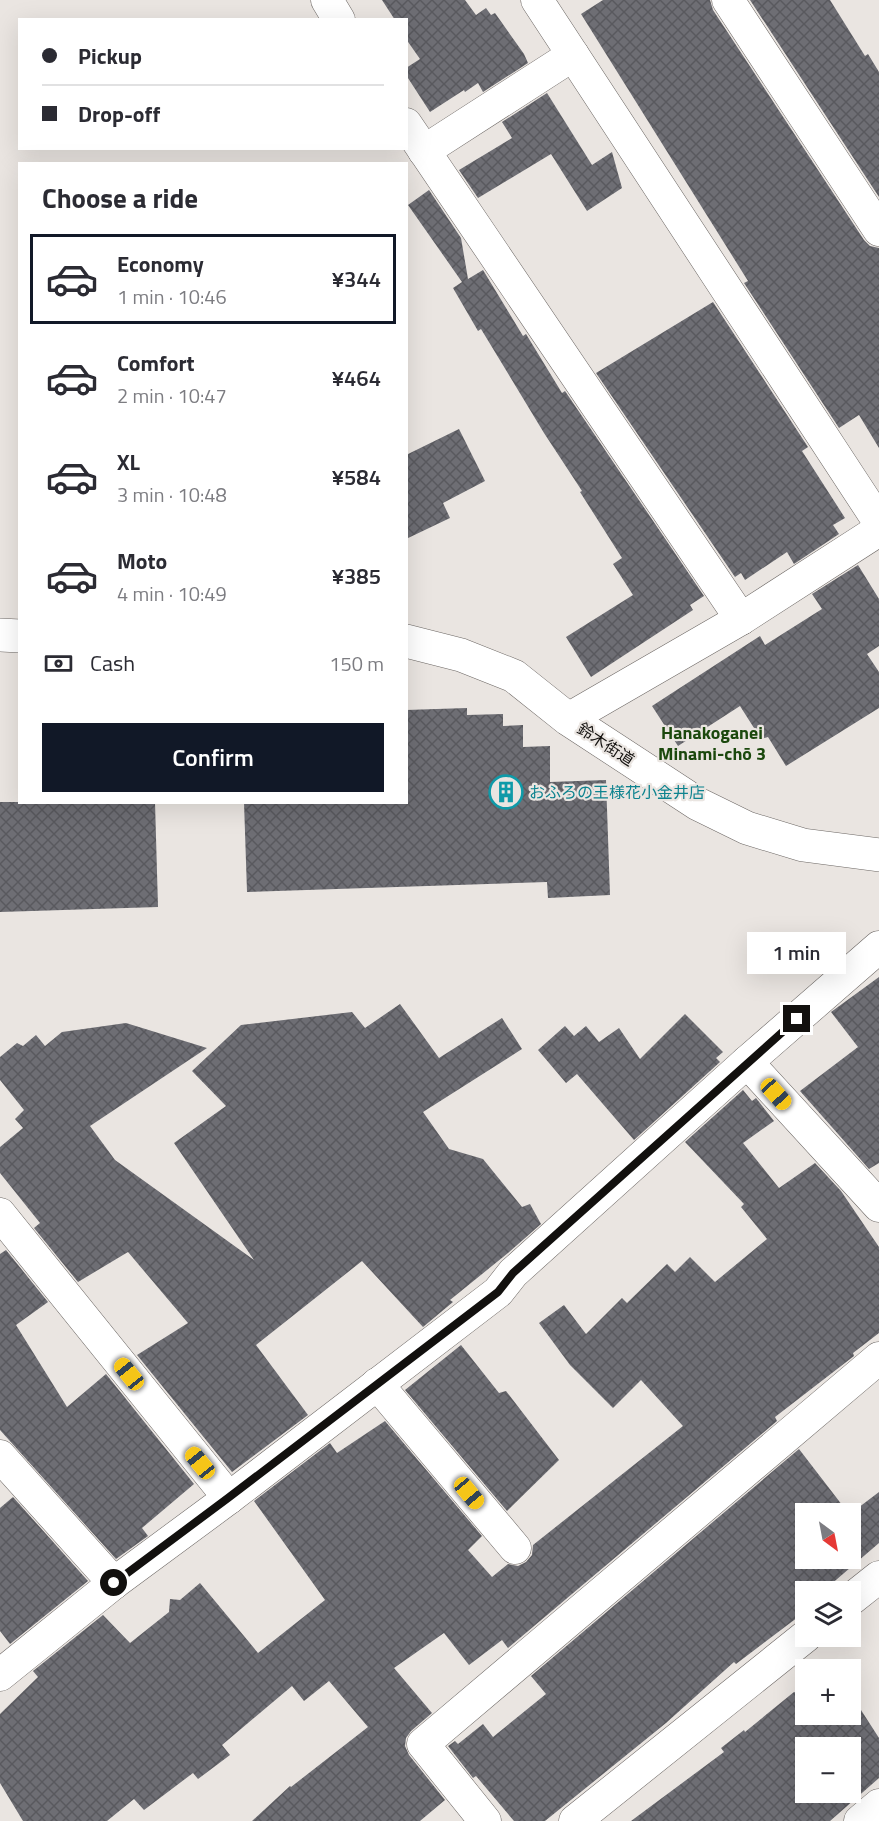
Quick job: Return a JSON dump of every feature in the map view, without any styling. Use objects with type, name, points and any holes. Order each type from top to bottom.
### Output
[{"type":"street","points":[[327,0],[338,18]]},
{"type":"street","points":[[537,0],[879,522]]},
{"type":"street","points":[[728,0],[879,230]]},
{"type":"street","points":[[424,151],[573,55]]},
{"type":"street","points":[[408,127],[741,619]]},
{"type":"street","points":[[568,719],[741,619],[879,530]]},
{"type":"street","points":[[0,635],[18,636]]},
{"type":"street","name":"鈴木街道","points":[[408,642],[461,655],[514,676],[568,719],[698,804],[747,828],[803,845],[879,855]]},
{"type":"street","points":[[0,1675],[114,1583],[498,1292],[513,1273],[747,1062],[879,947]]},
{"type":"street","points":[[747,1062],[879,1206]]},
{"type":"street","points":[[0,1214],[228,1498]]},
{"type":"street","points":[[485,1821],[423,1744],[879,1358]]},
{"type":"street","points":[[377,1384],[515,1548]]},
{"type":"street","points":[[0,1456],[114,1583]]},
{"type":"street","points":[[861,1591],[879,1577]]},
{"type":"street","points":[[578,1820],[795,1645]]},
{"type":"street","points":[[860,1821],[879,1805]]},
{"type":"building","points":[[382,0],[465,0],[476,15],[486,8],[491,15],[495,13],[528,63],[483,92],[478,83],[430,112],[408,78],[408,67],[420,59],[408,42],[408,18],[394,18]]},
{"type":"building","points":[[603,0],[710,0],[713,10],[864,240],[870,246],[879,248],[879,448],[859,415],[839,428],[744,283],[748,281],[581,14]]},
{"type":"building","points":[[750,0],[830,0],[865,56],[868,54],[879,72],[879,197]]},
{"type":"building","points":[[547,93],[592,165],[612,152],[622,188],[587,211],[551,154],[478,198],[459,170],[512,138],[502,122]]},
{"type":"building","points":[[429,190],[461,238],[468,279],[483,270],[523,336],[526,334],[562,393],[565,391],[704,596],[690,605],[693,610],[591,677],[566,637],[633,595],[613,564],[622,558],[481,329],[478,331],[453,288],[462,282],[408,205]]},
{"type":"building","points":[[713,302],[808,447],[802,451],[845,518],[833,525],[839,534],[794,564],[787,552],[745,580],[741,573],[735,577],[596,373]]},
{"type":"building","points":[[459,429],[485,481],[443,503],[450,518],[408,538],[408,454]]},
{"type":"building","points":[[858,565],[879,599],[879,646],[867,654],[879,672],[879,708],[786,766],[768,737],[761,739],[740,706],[678,746],[652,706],[760,636],[765,645],[822,609],[812,594]]},
{"type":"building","name":"おふろの王様花小金井店","points":[[467,708],[467,715],[503,714],[503,726],[523,725],[523,747],[550,746],[550,782],[606,780],[610,895],[548,898],[547,882],[247,892],[244,804],[408,804],[408,710]]},
{"type":"building","points":[[0,802],[155,804],[158,907],[0,912]]},
{"type":"building","points":[[879,977],[879,1163],[869,1169],[800,1091],[858,1047],[831,1012]]},
{"type":"building","points":[[400,1004],[439,1058],[502,1018],[522,1049],[423,1112],[449,1149],[483,1159],[522,1207],[530,1204],[541,1224],[450,1300],[453,1302],[423,1327],[362,1261],[256,1345],[308,1415],[232,1472],[137,1355],[188,1323],[128,1252],[78,1282],[34,1228],[40,1223],[0,1173],[0,1147],[23,1128],[15,1119],[24,1110],[0,1080],[0,1057],[17,1043],[23,1046],[36,1035],[45,1046],[62,1032],[126,1023],[207,1048],[90,1126],[115,1160],[254,1260],[174,1143],[226,1106],[192,1071],[241,1025],[352,1012],[365,1028]]},
{"type":"building","points":[[685,1014],[723,1052],[716,1058],[720,1062],[634,1140],[577,1074],[566,1083],[538,1050],[565,1026],[574,1036],[586,1026],[599,1042],[619,1028],[640,1059]]},
{"type":"building","points":[[743,1090],[752,1101],[756,1098],[774,1121],[743,1143],[779,1188],[815,1163],[841,1191],[879,1247],[879,1333],[853,1353],[854,1356],[775,1417],[777,1421],[508,1648],[502,1640],[469,1665],[444,1633],[394,1668],[432,1713],[411,1731],[406,1738],[405,1746],[409,1755],[445,1800],[420,1821],[252,1821],[290,1786],[368,1727],[329,1681],[304,1701],[292,1686],[222,1745],[230,1755],[198,1779],[193,1773],[144,1810],[134,1799],[107,1821],[23,1821],[0,1783],[0,1714],[38,1677],[33,1671],[103,1615],[130,1643],[169,1612],[170,1599],[180,1600],[200,1583],[258,1653],[325,1600],[254,1501],[330,1443],[337,1453],[385,1421],[482,1536],[468,1550],[492,1577],[508,1564],[518,1566],[526,1562],[532,1555],[533,1545],[683,1426],[641,1380],[613,1408],[570,1365],[539,1323],[564,1305],[586,1334],[622,1298],[627,1303],[667,1264],[675,1272],[690,1257],[715,1282],[767,1239],[741,1207],[744,1204],[685,1142]]},
{"type":"building","points":[[6,1250],[48,1302],[16,1325],[67,1407],[106,1374],[194,1484],[142,1528],[148,1536],[116,1559],[0,1430],[0,1254]]},
{"type":"building","points":[[461,1345],[499,1393],[506,1391],[559,1460],[507,1511],[405,1390]]},
{"type":"building","points":[[799,1449],[841,1503],[795,1503],[795,1569],[849,1569],[835,1581],[795,1581],[795,1619],[736,1664],[734,1662],[666,1723],[545,1821],[514,1821],[476,1776],[473,1778],[448,1746],[455,1741],[458,1744],[483,1724],[493,1737],[546,1694],[531,1676]]},
{"type":"building","points":[[879,1492],[879,1543],[861,1558],[861,1506]]},
{"type":"building","points":[[13,1497],[88,1581],[10,1644],[0,1631],[0,1508]]},
{"type":"building","points":[[794,1692],[795,1725],[861,1725],[861,1710],[879,1738],[879,1778],[861,1794],[861,1737],[795,1737],[795,1803],[851,1803],[830,1821],[631,1821],[724,1752],[721,1748],[744,1730],[745,1732]]},
{"type":"place","name":"おふろの王様花小金井店","points":[[506,792]]},
{"type":"district","name":"Hanakoganei Minami-chō 3","points":[[712,743]]},
{"type":"route","points":[[114,1583],[498,1292],[513,1273],[797,1019]]}]
